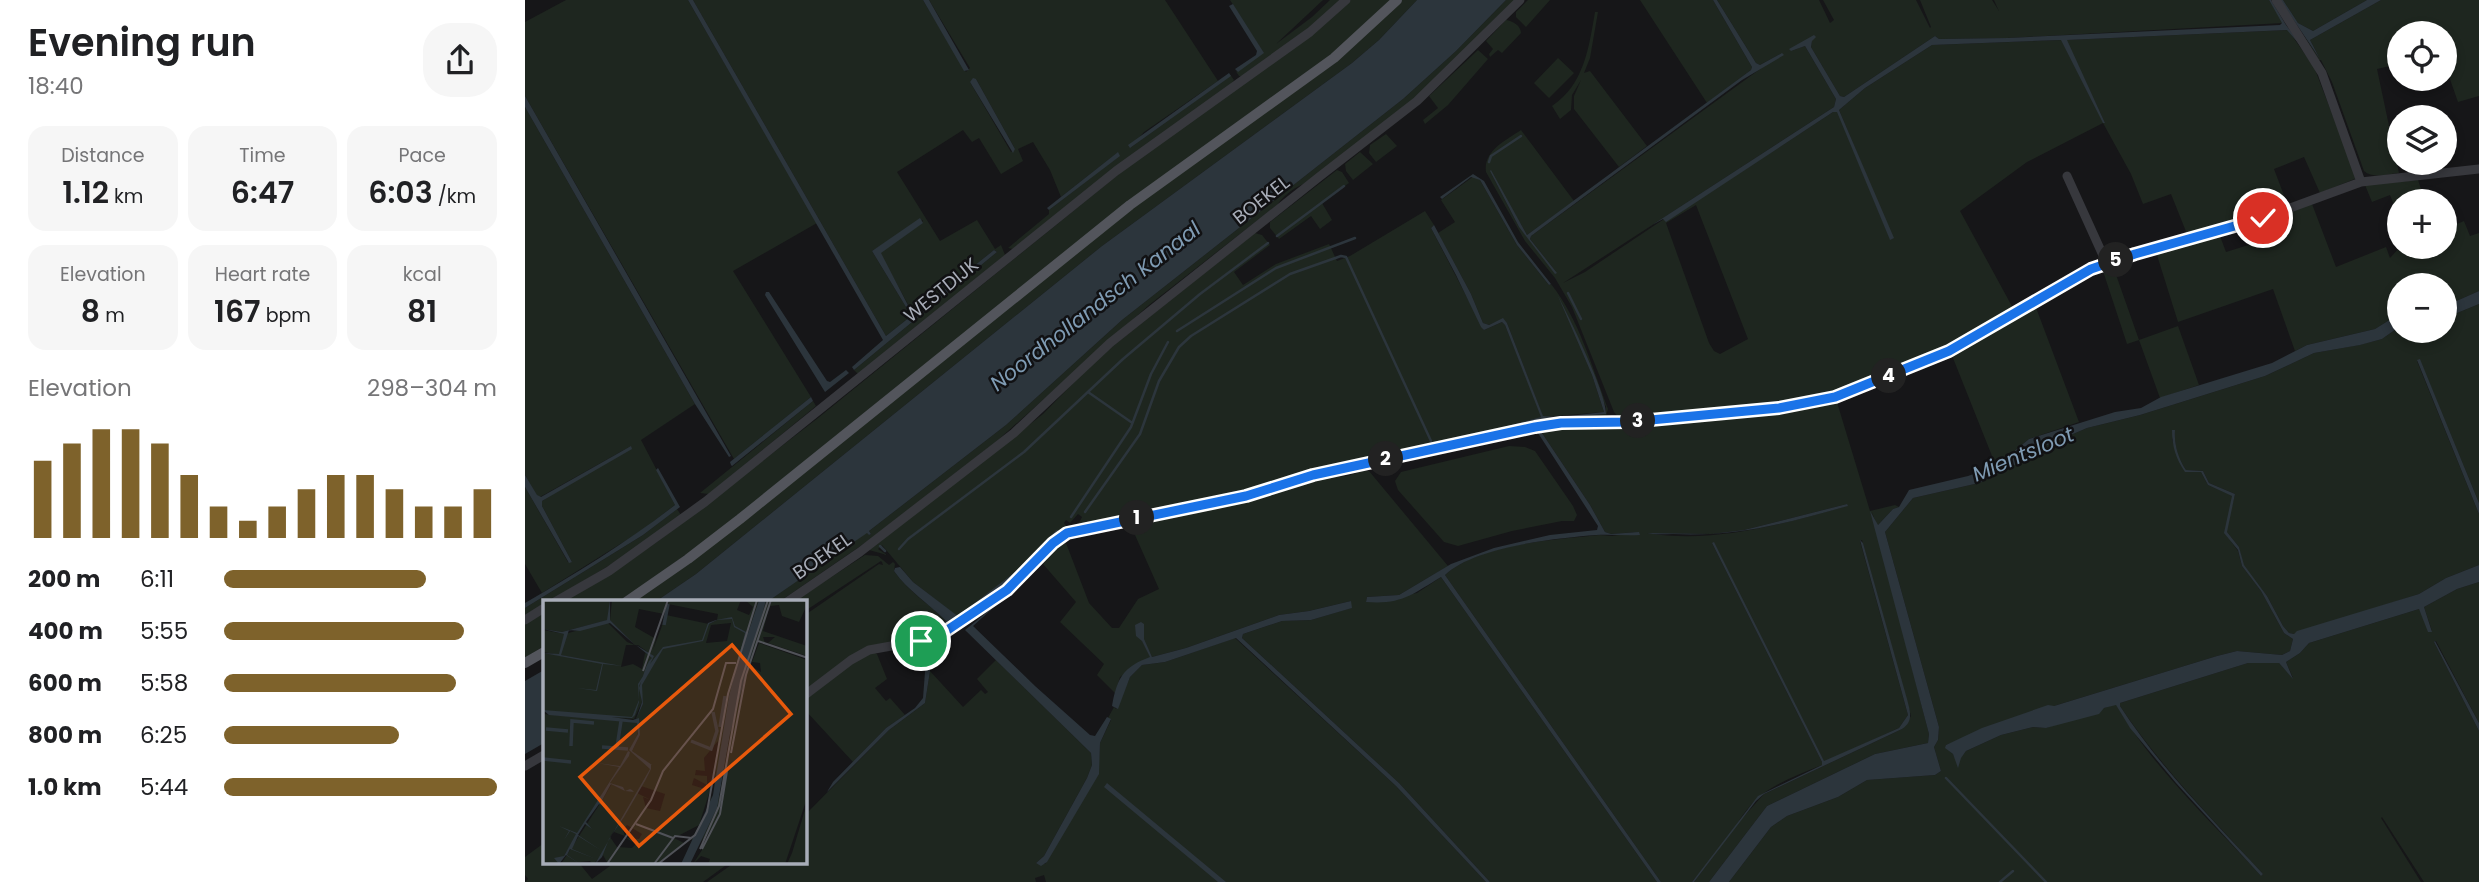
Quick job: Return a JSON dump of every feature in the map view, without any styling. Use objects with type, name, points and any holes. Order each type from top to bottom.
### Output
[{"type":"main road","points":[[629,600],[697,553],[1130,205],[1325,65],[1397,0]]},
{"type":"main road","points":[[525,663],[543,653]]},
{"type":"street","name":"WESTDIJK","points":[[558,600],[609,571],[695,509],[1116,171],[1310,32],[1346,0]]},
{"type":"street","name":"BOEKEL","points":[[790,600],[860,552],[1014,433],[1110,343],[1417,102],[1520,0]]},
{"type":"street","points":[[2276,0],[2322,73],[2361,182]]},
{"type":"street","points":[[807,693],[851,660],[869,650],[930,639],[946,632],[1007,590],[1053,543],[1067,533],[1246,496],[1313,475],[1535,427],[1561,423],[1629,422],[1779,408],[1828,400],[1949,351],[2061,285],[2106,262],[2263,218],[2361,182],[2479,169]]},
{"type":"street","points":[[2067,176],[2106,262]]},
{"type":"street","points":[[525,620],[543,609]]},
{"type":"street","points":[[525,766],[543,756]]},
{"type":"shaded area","points":[[566,0],[688,0],[817,223],[733,271],[811,397],[734,459],[525,96],[525,22]]},
{"type":"shaded area","points":[[693,0],[923,0],[966,72],[970,68],[929,0],[1165,0],[1218,81],[1144,132],[1130,148],[1230,76],[1229,73],[1234,80],[1229,87],[1013,249],[1008,248],[1049,214],[1049,210],[1119,156],[1117,153],[1061,197],[1050,170],[1033,142],[1018,149],[1023,161],[1001,174],[979,138],[972,142],[963,130],[897,172],[940,241],[977,220],[995,249],[1001,245],[1005,255],[861,374],[857,373],[854,370],[997,252],[994,250],[886,336]],"holes":[[[976,79],[1015,149],[1011,152],[970,82]],[[923,220],[880,253],[911,310],[909,312],[872,251]]]},
{"type":"shaded area","points":[[1230,0],[1323,0],[1276,44],[1330,0],[1341,0],[1309,29],[1243,76],[1239,76],[1235,70],[1237,72],[1263,52]]},
{"type":"shaded area","points":[[1351,0],[1391,0],[1333,55],[894,389],[717,532],[621,600],[565,600],[612,573],[657,542],[818,418],[1119,174]]},
{"type":"shaded area","points":[[1402,0],[1417,0],[1379,40],[1352,63],[1102,246],[696,574],[658,600],[637,600],[1164,183],[1335,63]]},
{"type":"shaded area","points":[[1506,0],[1515,0],[1442,74],[1394,116],[1308,182],[1283,197],[1277,205],[1149,305],[998,440],[872,538],[782,600],[770,600],[867,532],[871,534],[869,531],[1006,425],[1122,320],[1403,99],[1456,51]]},
{"type":"shaded area","points":[[1528,0],[1550,0],[1526,27],[1516,17],[1516,12]]},
{"type":"shaded area","points":[[1640,0],[1713,0],[1752,67],[1751,70],[1707,103]]},
{"type":"shaded area","points":[[1717,0],[1819,0],[1830,23],[1834,20],[1823,0],[1916,0],[1930,28],[1920,0],[1992,0],[1999,11],[1994,0],[2269,0],[2283,23],[2008,38],[1939,39],[1935,36],[1844,97],[1840,96],[1811,47],[1812,41],[1791,51],[1805,46],[1836,99],[1834,107],[1563,283],[1585,272],[1664,219],[1666,221],[1833,112],[1838,112],[1890,239],[1893,238],[1839,110],[1865,88],[1932,45],[2062,40],[2105,123],[2066,40],[2288,30],[2314,67],[2357,178],[2320,193],[2304,157],[2274,169],[2288,206],[2187,234],[2171,194],[2143,204],[2131,174],[2103,123],[2027,162],[1960,211],[2014,310],[1955,344],[1831,395],[1626,420],[1619,418],[1614,412],[1572,307],[1555,278],[1525,241],[1486,172],[1488,158],[1496,147],[1521,130],[1574,201],[1527,235],[1490,171],[1519,227],[1557,273],[1530,239],[1531,236],[1782,53],[1760,65],[1756,63]],"holes":[[[1696,205],[1748,339],[1720,354],[1714,351],[1709,343],[1666,223]]]},
{"type":"shaded area","points":[[2283,0],[2367,0],[2313,31],[2298,23]]},
{"type":"shaded area","points":[[2381,0],[2479,0],[2479,96],[2458,102],[2454,91],[2457,91],[2457,21],[2387,21],[2387,67],[2377,69],[2387,116],[2387,174],[2368,173],[2364,171],[2332,82],[2321,60],[2318,60],[2296,25],[2320,59],[2310,40]]},
{"type":"shaded area","points":[[1595,12],[1598,12],[1590,58],[1584,73],[1590,71],[1647,146],[1619,167],[1574,109],[1574,96],[1581,80],[1572,95],[1571,110],[1560,119],[1552,106],[1563,97],[1578,76],[1587,52]]},
{"type":"shaded area","points":[[1506,20],[1516,24],[1521,33],[1502,53],[1498,50],[1490,57],[1493,49],[1486,41]]},
{"type":"shaded area","points":[[1478,50],[1488,59],[1448,105],[1425,124],[1423,120],[1438,108],[1429,96]]},
{"type":"shaded area","points":[[1558,58],[1574,73],[1549,98],[1534,83]]},
{"type":"shaded area","points":[[525,107],[695,404],[641,440],[675,505],[641,531],[542,593],[525,564],[525,487],[568,562],[572,562],[542,506],[542,501],[631,446],[540,497],[525,475]]},
{"type":"shaded area","points":[[1386,134],[1397,146],[1376,162],[1369,153],[1370,145]]},
{"type":"shaded area","points":[[1360,152],[1373,164],[1353,180],[1346,171],[1345,164]]},
{"type":"shaded area","points":[[1337,170],[1342,172],[1349,183],[1322,203],[1332,220],[1320,229],[1311,216],[1279,239],[1270,228],[1270,222]]},
{"type":"shaded area","points":[[1474,176],[1480,180],[1517,245],[1549,285],[1551,284],[1569,312],[1608,409],[1606,416],[1550,422],[1259,490],[1076,529],[1082,517],[1078,514],[1070,523],[1066,520],[1064,523],[1067,527],[998,592],[934,636],[881,644],[807,689],[807,614],[879,564],[883,565],[882,562],[807,610],[807,600],[796,600],[865,555],[878,556],[889,565],[893,562],[894,571],[900,578],[946,621],[934,630],[958,617],[913,582],[882,545],[878,549],[887,555],[869,550],[1043,414],[1098,358],[1255,233],[1262,235],[1270,245],[1234,272],[1243,285],[1276,264],[1329,244],[1337,261],[1350,256],[1425,211],[1434,225],[1431,228],[1484,330],[1502,322],[1505,325],[1542,417],[1489,431],[1542,419],[1606,414],[1606,407],[1558,296],[1592,375],[1604,412],[1543,417],[1507,323],[1503,319],[1489,325],[1483,323],[1471,294],[1438,233],[1455,222],[1441,200]]},
{"type":"shaded area","points":[[2418,180],[2421,189],[2387,189],[2387,196],[2372,202],[2365,185]]},
{"type":"shaded area","points":[[2312,204],[2336,267],[2386,247],[2387,259],[2457,259],[2457,224],[2464,221],[2470,236],[2479,233],[2479,291],[2457,301],[2457,273],[2387,273],[2387,322],[2375,329],[2307,345],[2295,351],[2273,289],[2178,322],[2156,252],[2220,236],[2226,252],[2255,243],[2250,226]]},
{"type":"shaded area","points":[[2110,266],[2114,269],[2139,340],[2127,344],[2102,268]]},
{"type":"shaded area","points":[[2479,304],[2479,503],[2420,360],[2417,361],[2479,514],[2479,565],[2446,578],[2419,594],[2294,634],[2289,633],[2267,596],[2243,565],[2239,547],[2226,531],[2235,494],[2209,483],[2203,471],[2186,470],[2179,456],[2185,471],[2201,472],[2208,485],[2233,496],[2225,533],[2238,551],[2242,566],[2261,591],[2284,633],[2293,639],[2290,651],[2282,655],[2237,651],[2217,656],[2048,706],[1946,745],[1946,748],[1957,762],[1966,751],[2001,735],[2033,727],[2046,728],[2116,704],[2164,771],[2261,876],[2263,874],[2188,793],[2136,729],[2120,703],[2248,663],[2279,663],[2293,678],[2286,662],[2309,643],[2419,609],[2432,631],[2424,607],[2457,589],[2479,582],[2479,723],[2436,641],[2434,642],[2479,731],[2479,882],[2424,882],[2382,817],[2421,882],[1729,882],[1771,827],[1787,816],[1838,797],[1867,780],[1935,775],[1941,771],[1934,747],[1938,740],[1939,727],[1885,532],[1913,498],[1979,483],[2026,459],[2043,447],[2087,428],[2140,415],[2265,376],[2314,353],[2359,345],[2387,335],[2387,343],[2457,343],[2457,313]],"holes":[[[2175,431],[2179,456],[2172,440]]]},
{"type":"shaded area","points":[[2035,305],[2079,422],[2029,439],[1996,466],[1951,353]]},
{"type":"shaded area","points":[[2178,326],[2199,385],[2160,398],[2139,340]]},
{"type":"shaded area","points":[[1836,399],[1870,511],[1895,505],[1899,507],[1893,509],[1877,526],[1872,512],[1929,734],[1928,743],[1875,754],[1767,806],[1709,882],[1694,882],[1719,849],[1692,882],[1661,882],[1445,575],[1478,556],[1518,545],[1639,532],[1605,532],[1542,433],[1538,433],[1588,424]],"holes":[[[1847,504],[1798,519],[1748,530],[1723,534],[1672,536],[1647,533],[1711,534],[1744,530]],[[1862,540],[1911,716],[1902,729],[1764,794],[1737,824],[1763,794],[1784,781],[1822,765],[1822,762],[1712,543],[1824,762],[1899,728],[1908,715],[1860,541]]]},
{"type":"shaded area","points":[[813,401],[816,406],[709,494],[700,493]]},
{"type":"shaded area","points":[[1509,446],[1535,451],[1573,506],[1577,515],[1574,521],[1512,531],[1458,546],[1444,542],[1398,490],[1395,481],[1401,472]]},
{"type":"shaded area","points":[[1369,471],[1448,566],[1399,595],[1367,597],[1366,602],[1417,593],[1441,577],[1657,882],[1490,882],[1399,783],[1242,638],[1243,634],[1282,621],[1311,620],[1351,608],[1351,601],[1279,615],[1186,648],[1152,657],[1143,639],[1144,624],[1137,635],[1151,657],[1120,677],[1115,693],[1097,675],[1104,664],[1060,622],[1076,602],[1043,564],[1060,545],[1066,543],[1089,603],[1112,628],[1119,628],[1138,599],[1159,589],[1131,526],[1255,500],[1325,478]]},
{"type":"shaded area","points":[[677,509],[681,515],[636,549],[552,600],[543,600],[543,606],[525,616],[525,608],[643,535]]},
{"type":"shaded area","points":[[543,613],[543,647],[525,658],[525,623]]},
{"type":"shaded area","points":[[1235,638],[1396,786],[1486,882],[1046,882],[1044,875],[1035,878],[1036,882],[707,882],[733,864],[807,864],[807,813],[889,730],[925,703],[930,671],[963,707],[981,690],[985,694],[988,692],[977,679],[996,660],[1091,753],[1092,765],[1087,778],[1044,856],[1036,863],[1045,864],[1098,774],[1100,743],[1111,720],[1108,718],[1114,707],[1116,709],[1130,677],[1142,665],[1165,662]]},
{"type":"shaded area","points":[[873,652],[877,654],[887,679],[875,688],[886,701],[890,698],[905,715],[886,728],[853,762],[807,712],[807,698],[860,657]]},
{"type":"shaded area","points":[[543,844],[543,864],[580,864],[592,879],[610,866],[609,864],[728,864],[703,882],[525,882],[528,879],[525,875],[525,857]]},
{"type":"water","points":[[688,0],[693,0],[886,336],[994,250],[997,252],[854,370],[852,367],[883,340]]},
{"type":"water","points":[[923,0],[929,0],[969,70],[964,71]]},
{"type":"water","name":"Noordhollandsch Kanaal","points":[[1417,0],[1506,0],[1456,51],[1403,99],[1122,320],[1006,425],[869,531],[871,534],[867,533],[770,600],[658,600],[696,574],[1102,246],[1352,63],[1379,40]]},
{"type":"water","points":[[1713,0],[1717,0],[1756,63],[1760,65],[1782,53],[1784,55],[1742,80],[1531,236],[1530,239],[1557,273],[1555,274],[1519,227],[1490,171],[1527,235],[1751,70],[1752,67]]},
{"type":"water","points":[[2269,0],[2311,58],[2287,30],[2067,40],[2105,123],[2061,40],[1932,45],[1865,88],[1839,110],[1894,238],[1890,240],[1837,112],[1833,112],[1666,222],[1663,219],[1652,225],[1834,107],[1836,99],[1805,46],[1791,51],[1789,49],[1814,35],[1816,37],[1811,47],[1840,96],[1844,97],[1935,36],[1939,39],[2008,38],[2280,25],[2282,23]]},
{"type":"water","points":[[2280,0],[2283,0],[2298,23],[2313,31],[2367,0],[2381,0],[2310,40],[2320,59]]},
{"type":"water","points":[[1233,4],[1264,53],[1238,72],[1235,69],[1256,55],[1257,51],[1229,6]]},
{"type":"water","points":[[1229,73],[1231,76],[1130,148],[1128,145]]},
{"type":"water","points":[[973,78],[1015,149],[1013,153],[970,82]]},
{"type":"water","points":[[525,96],[731,456],[729,457],[695,404],[525,107]]},
{"type":"water","points":[[1118,152],[1120,156],[1049,210],[1047,208]]},
{"type":"water","points":[[1473,174],[1484,181],[1518,242],[1551,284],[1549,285],[1517,245],[1480,180],[1471,177],[1442,199],[1440,197]]},
{"type":"water","points":[[920,218],[923,223],[881,253],[911,311],[909,312],[872,251]]},
{"type":"water","points":[[1434,225],[1471,294],[1483,323],[1489,325],[1503,318],[1507,323],[1543,416],[1560,417],[1604,412],[1592,375],[1558,296],[1594,373],[1606,414],[1542,419],[1489,431],[1541,417],[1505,325],[1502,322],[1484,330],[1481,327],[1431,228]]},
{"type":"water","points":[[2479,291],[2479,304],[2457,313],[2457,301]]},
{"type":"water","points":[[769,292],[827,381],[830,382],[846,370],[849,373],[825,392],[765,295]]},
{"type":"water","name":"Mientsloot","points":[[2387,322],[2387,335],[2382,339],[2314,353],[2265,376],[2140,415],[2087,428],[2043,447],[2027,459],[1979,483],[1913,498],[1885,532],[1939,727],[1938,740],[1934,747],[1941,771],[1935,775],[1867,780],[1838,797],[1787,816],[1771,827],[1729,882],[1709,882],[1767,806],[1875,754],[1928,743],[1929,734],[1870,511],[1878,525],[1893,509],[1899,507],[1909,490],[1968,476],[1996,466],[2029,439],[2115,412],[2141,408],[2161,397],[2272,363],[2307,345],[2375,329]]},
{"type":"water","points":[[2420,359],[2479,503],[2479,514],[2417,360]]},
{"type":"water","points":[[811,397],[813,401],[731,465],[730,462]]},
{"type":"water","points":[[2172,430],[2175,430],[2177,451],[2186,470],[2203,471],[2209,483],[2235,494],[2227,532],[2239,547],[2244,565],[2289,633],[2294,634],[2419,594],[2446,578],[2479,565],[2479,582],[2457,589],[2424,607],[2432,632],[2428,632],[2419,609],[2309,643],[2286,662],[2293,679],[2279,663],[2248,663],[2120,703],[2152,751],[2263,874],[2261,876],[2176,783],[2130,728],[2116,705],[2104,708],[2099,714],[2046,728],[2033,727],[2001,735],[1966,751],[1958,768],[1953,754],[1945,748],[1946,745],[1982,728],[2048,705],[2054,706],[2217,656],[2237,651],[2282,655],[2290,651],[2293,639],[2284,633],[2261,591],[2242,566],[2238,550],[2224,533],[2232,496],[2208,485],[2201,472],[2185,472],[2175,452]]},
{"type":"water","points":[[1538,433],[1542,433],[1605,532],[1639,532],[1640,535],[1579,536],[1516,546],[1475,557],[1445,575],[1661,882],[1657,882],[1441,577],[1398,600],[1366,602],[1367,597],[1399,595],[1451,564],[1494,548],[1550,535],[1597,530],[1598,526]]},
{"type":"water","points":[[631,446],[632,449],[542,501],[542,506],[572,562],[569,563],[525,487],[525,475],[541,497]]},
{"type":"water","points":[[658,468],[680,507],[643,535],[525,608],[525,603],[601,557],[675,505],[656,470]]},
{"type":"water","points":[[1847,504],[1848,506],[1762,527],[1741,531],[1715,533],[1744,530]]},
{"type":"water","points":[[1860,540],[1907,699],[1910,716],[1908,723],[1902,729],[1764,794],[1692,882],[1758,796],[1822,765],[1712,543],[1714,542],[1824,761],[1899,728],[1908,715]]},
{"type":"water","points":[[900,567],[913,582],[959,617],[934,632],[933,630],[946,621],[894,571]]},
{"type":"water","points":[[1003,599],[973,626],[1090,735],[1095,736],[1107,717],[1111,719],[1100,743],[1099,774],[1047,862],[1041,866],[1036,863],[1044,856],[1087,778],[1092,765],[1091,753],[965,630]]},
{"type":"water","points":[[1351,601],[1352,608],[1311,620],[1282,621],[1243,634],[1242,638],[1399,783],[1490,882],[1486,882],[1396,786],[1236,638],[1165,662],[1142,665],[1130,677],[1118,709],[1112,706],[1116,688],[1123,675],[1133,665],[1150,657],[1142,641],[1136,636],[1135,625],[1141,622],[1144,624],[1144,639],[1152,657],[1186,648],[1279,615]]},
{"type":"water","points":[[2434,642],[2479,723],[2479,731]]},
{"type":"water","points":[[931,645],[925,703],[889,730],[827,792],[833,782],[886,728],[915,708],[923,698],[927,646]]},
{"type":"water","points":[[543,671],[543,744],[525,754],[525,681]]},
{"type":"water","points":[[1107,783],[1226,882],[1218,882],[1104,787]]},
{"type":"waterway","points":[[1489,162],[1491,156],[1521,136]]},
{"type":"waterway","points":[[1277,236],[1344,186]]},
{"type":"waterway","points":[[1177,331],[1276,268],[1355,238]]},
{"type":"waterway","points":[[899,549],[908,539],[1024,452],[1123,359],[1200,294],[1268,243]]},
{"type":"waterway","points":[[1085,512],[1140,434],[1159,381],[1179,347],[1191,336],[1290,274],[1341,256],[1346,257],[1431,441]]},
{"type":"waterway","points":[[1568,293],[1581,319]]},
{"type":"waterway","points":[[1071,517],[1131,427],[1151,374],[1168,342]]},
{"type":"waterway","points":[[1088,392],[1131,422]]},
{"type":"waterway","points":[[965,612],[1017,572],[1057,531]]},
{"type":"waterway","points":[[880,546],[885,551]]},
{"type":"waterway","points":[[1946,778],[2046,882]]},
{"type":"waterway","points":[[2000,882],[2013,871]]},
{"type":"route","points":[[921,641],[937,637],[1007,590],[1053,543],[1067,533],[1246,496],[1313,475],[1535,427],[1561,423],[1629,422],[1779,408],[1828,400],[1949,351],[2061,285],[2106,262],[2263,218]]}]
